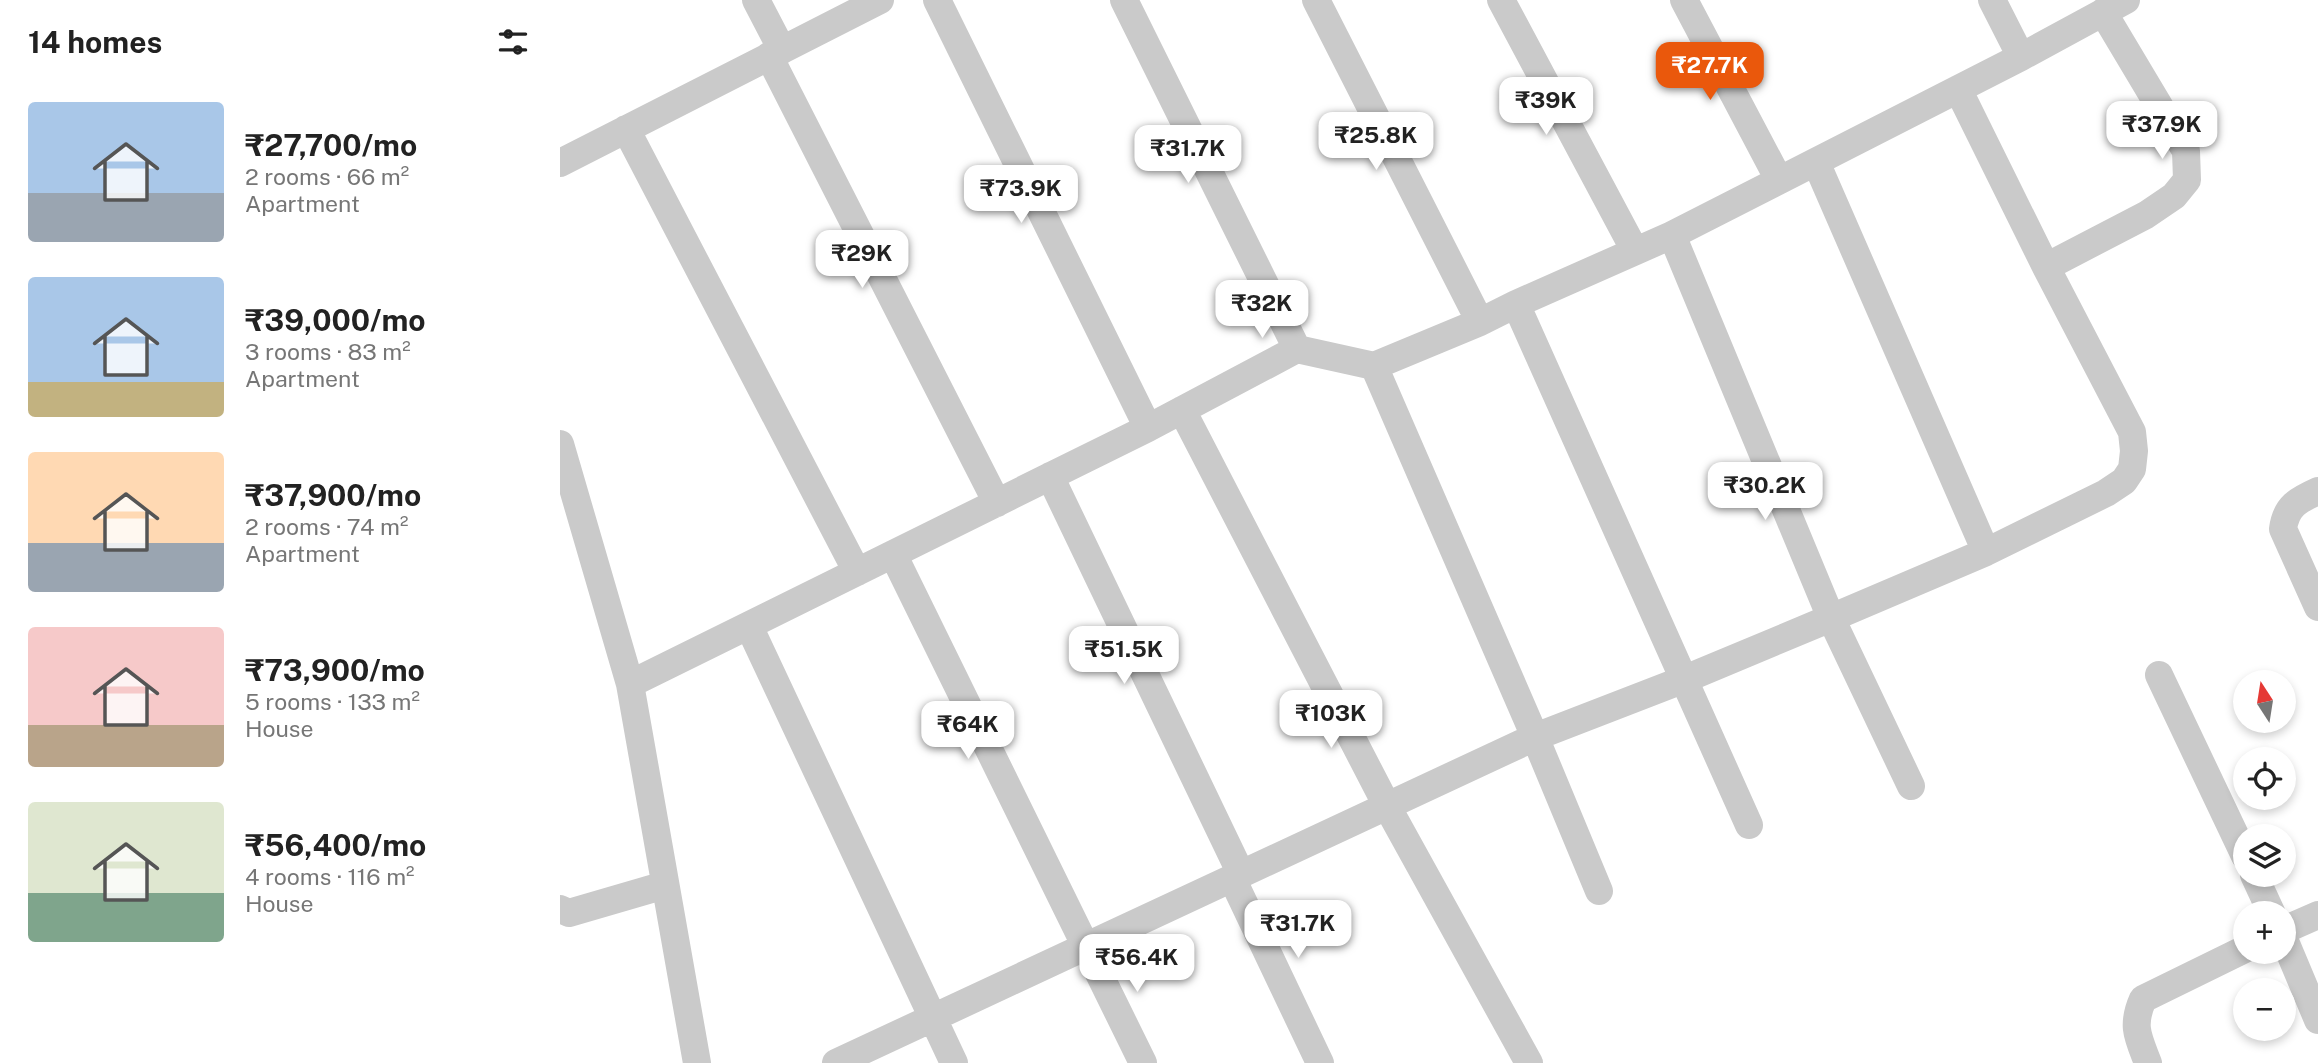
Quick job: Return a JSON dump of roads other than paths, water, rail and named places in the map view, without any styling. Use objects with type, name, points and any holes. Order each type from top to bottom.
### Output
[{"type":"street","points":[[756,0],[776,53],[998,503]]},
{"type":"street","points":[[560,163],[880,0]]},
{"type":"street","points":[[937,0],[1148,428]]},
{"type":"street","points":[[1124,0],[1297,349]]},
{"type":"street","points":[[1316,0],[1480,322]]},
{"type":"street","points":[[1501,0],[1635,251]]},
{"type":"street","points":[[1684,0],[1779,180]]},
{"type":"street","points":[[1992,0],[2021,57]]},
{"type":"street","points":[[630,684],[1148,428],[1297,349],[1374,366],[1480,322],[1672,235],[2021,57],[2114,6],[2186,151],[2187,180],[2174,196],[2146,215],[2046,267]]},
{"type":"street","points":[[836,1063],[1535,737],[1685,679],[1986,552],[2106,493],[2124,481],[2132,468],[2132,432],[1958,89]]},
{"type":"street","points":[[626,129],[857,572]]},
{"type":"street","points":[[1816,162],[1986,552]]},
{"type":"street","points":[[1672,235],[1831,618],[1911,786]]},
{"type":"street","points":[[1516,304],[1749,825]]},
{"type":"street","points":[[1374,366],[1599,891]]},
{"type":"street","points":[[1182,410],[1387,806],[1528,1063]]},
{"type":"street","points":[[560,444],[630,684],[697,1063]]},
{"type":"street","points":[[1050,477],[1237,876],[1320,1063]]},
{"type":"street","points":[[2318,491],[2298,500],[2285,516],[2283,529],[2318,607]]},
{"type":"street","points":[[893,554],[1143,1063]]},
{"type":"street","points":[[749,626],[954,1063]]},
{"type":"street","points":[[2160,675],[2233,830]]},
{"type":"street","points":[[560,909],[569,913],[666,885]]},
{"type":"street","points":[[2296,925],[2318,915]]},
{"type":"street","points":[[2148,1063],[2136,1032],[2136,1015],[2143,999],[2233,954]]},
{"type":"street","points":[[2294,964],[2318,1020]]}]
